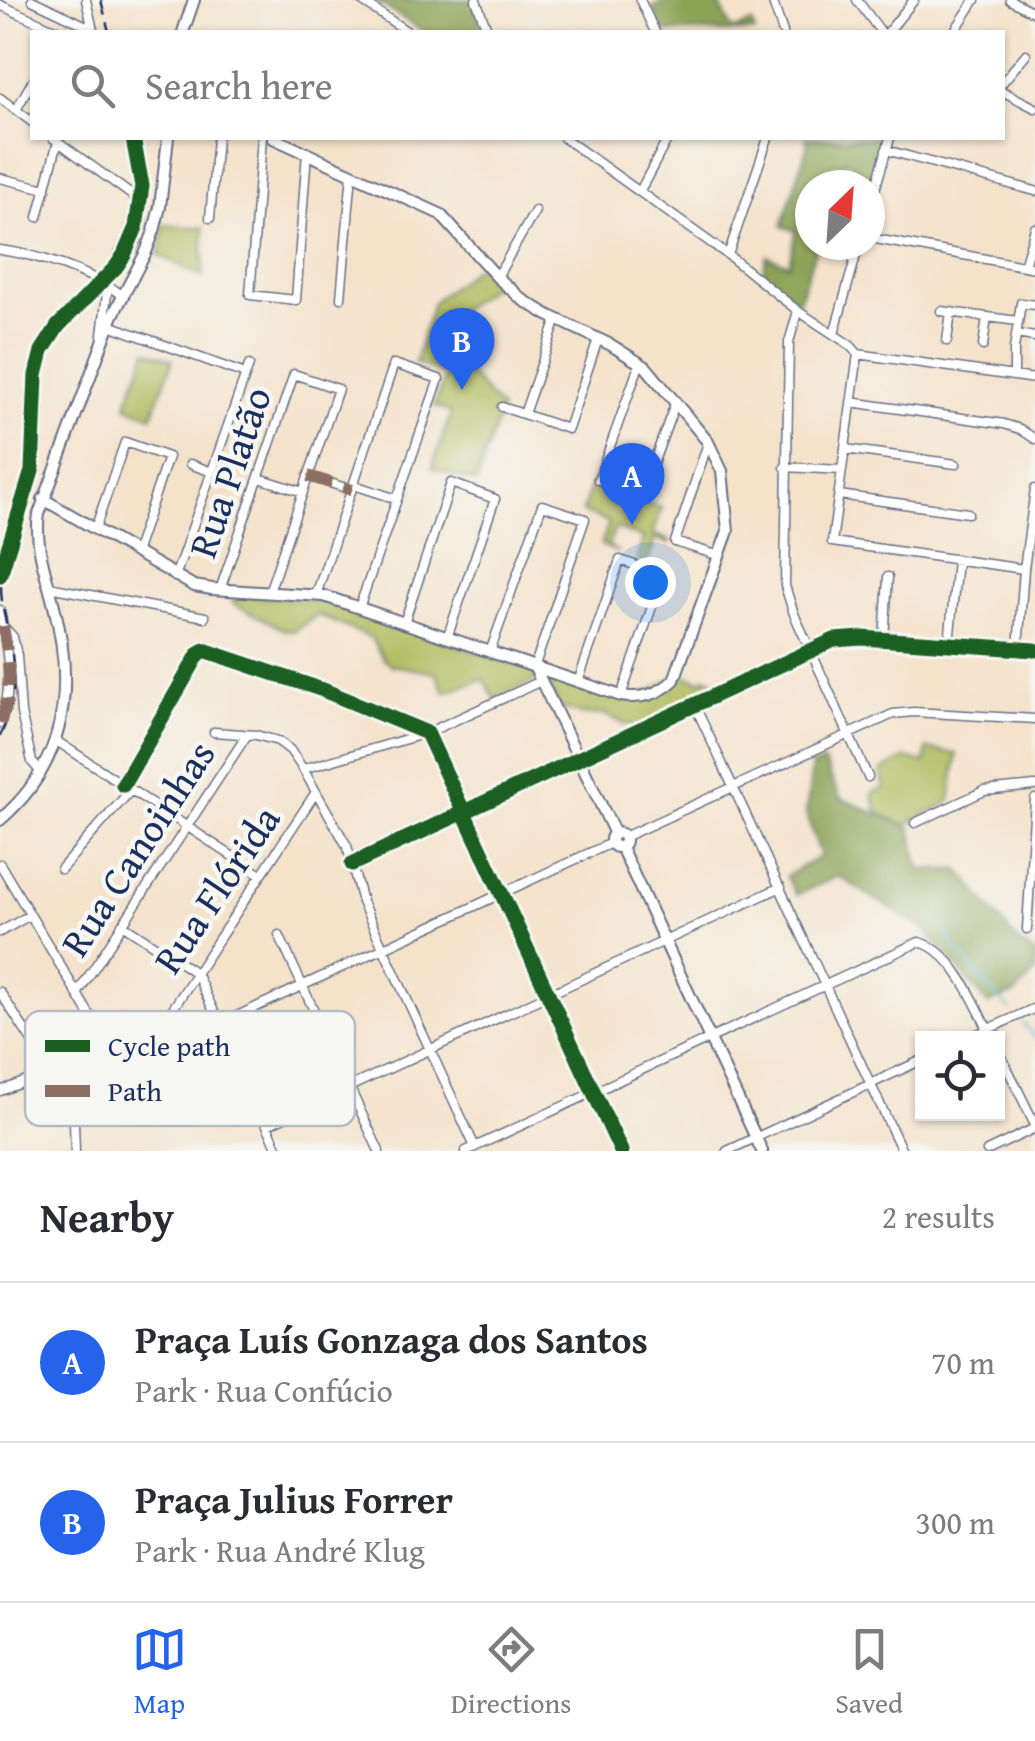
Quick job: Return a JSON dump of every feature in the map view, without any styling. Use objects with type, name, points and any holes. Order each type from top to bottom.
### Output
[{"type":"main road","points":[[183,30],[194,0]]},
{"type":"main road","points":[[0,820],[22,798],[40,771],[55,740],[64,705],[64,645],[38,542],[39,514],[109,325],[154,231],[168,140]]},
{"type":"main road","points":[[43,499],[194,586],[316,595],[621,696],[646,697],[674,680],[728,531],[724,480],[708,442],[652,372],[523,300],[497,278],[440,214],[278,140]]},
{"type":"main road","points":[[534,668],[762,1151]]},
{"type":"street","points":[[32,0],[92,30]]},
{"type":"street","points":[[86,0],[94,30]]},
{"type":"street","points":[[360,0],[405,30]]},
{"type":"street","points":[[476,0],[487,30]]},
{"type":"street","points":[[640,0],[655,30]]},
{"type":"street","points":[[772,0],[781,30]]},
{"type":"street","points":[[857,0],[883,30]]},
{"type":"street","points":[[887,30],[914,0]]},
{"type":"street","points":[[955,30],[975,0]]},
{"type":"street","points":[[1010,0],[1035,13]]},
{"type":"street","points":[[0,5],[57,30]]},
{"type":"street","points":[[64,30],[72,19]]},
{"type":"street","points":[[382,30],[389,20]]},
{"type":"street","points":[[1005,79],[1026,54]]},
{"type":"street","points":[[16,110],[30,86]]},
{"type":"street","points":[[1005,93],[1035,108]]},
{"type":"street","points":[[0,98],[30,120]]},
{"type":"street","points":[[38,218],[56,140],[136,200]]},
{"type":"street","points":[[100,348],[105,283],[136,200],[138,184],[128,140]]},
{"type":"street","points":[[210,218],[218,140]]},
{"type":"street","points":[[262,140],[250,296],[296,300],[308,152]]},
{"type":"street","points":[[567,140],[858,354],[1035,379]]},
{"type":"street","points":[[640,191],[667,140]]},
{"type":"street","points":[[728,255],[767,140]]},
{"type":"street","points":[[880,170],[889,140]]},
{"type":"street","points":[[886,150],[1035,191]]},
{"type":"street","points":[[342,298],[352,172]]},
{"type":"street","points":[[0,178],[46,188]]},
{"type":"street","points":[[497,278],[535,210]]},
{"type":"street","points":[[1024,266],[1035,228]]},
{"type":"street","points":[[885,241],[1035,268]]},
{"type":"street","points":[[0,250],[105,283],[122,295]]},
{"type":"street","points":[[834,334],[855,260]]},
{"type":"street","points":[[0,575],[33,463],[36,375],[42,352],[58,326],[105,283]]},
{"type":"street","points":[[1014,376],[1020,303],[1035,305]]},
{"type":"street","points":[[798,311],[788,342],[784,586],[868,777]]},
{"type":"street","points":[[947,341],[946,311],[1018,321]]},
{"type":"street","points":[[983,346],[987,317]]},
{"type":"street","points":[[524,414],[557,320]]},
{"type":"street","points":[[109,325],[247,370],[176,577]]},
{"type":"street","points":[[1016,334],[1035,336]]},
{"type":"street","points":[[502,406],[568,428],[598,339]]},
{"type":"street","points":[[858,354],[832,542],[1024,569]]},
{"type":"street","points":[[640,363],[598,480],[642,494],[676,401]]},
{"type":"street","points":[[316,595],[394,364],[439,379],[360,608]]},
{"type":"street","name":"Rua Platão","points":[[220,590],[294,374],[338,389],[308,476]]},
{"type":"street","points":[[851,402],[1004,424],[1035,440]]},
{"type":"street","points":[[95,530],[125,442],[168,456],[135,553]]},
{"type":"street","points":[[708,442],[675,542],[720,556]]},
{"type":"street","points":[[845,449],[956,464]]},
{"type":"street","points":[[190,464],[212,472]]},
{"type":"street","points":[[785,467],[842,470]]},
{"type":"street","points":[[269,592],[308,476],[397,499]]},
{"type":"street","points":[[258,478],[303,492]]},
{"type":"street","points":[[404,623],[451,483],[495,499],[447,638]]},
{"type":"street","points":[[1018,648],[1035,489]]},
{"type":"street","points":[[838,495],[968,513]]},
{"type":"street","points":[[490,652],[542,505],[585,519],[534,668]]},
{"type":"street","points":[[21,510],[39,514]]},
{"type":"street","points":[[578,682],[620,560],[663,575],[621,696]]},
{"type":"street","points":[[950,644],[957,560]]},
{"type":"street","points":[[884,640],[888,577]]},
{"type":"street","points":[[49,586],[205,617]]},
{"type":"street","points":[[0,610],[9,664],[6,710],[0,724]]},
{"type":"street","points":[[3,626],[12,637],[17,655],[21,714],[32,762],[40,771]]},
{"type":"street","points":[[352,864],[834,640],[1035,650]]},
{"type":"street","points":[[62,869],[127,788],[204,650],[313,686],[426,732],[621,1151]]},
{"type":"street","points":[[303,769],[426,732],[541,681]]},
{"type":"street","points":[[694,704],[902,1151]]},
{"type":"street","points":[[248,1011],[882,718],[902,712],[1035,719]]},
{"type":"street","points":[[214,732],[278,740],[303,769],[348,846],[359,896],[476,1149]]},
{"type":"street","name":"Rua Canoinhas","points":[[76,994],[247,734]]},
{"type":"street","points":[[55,740],[261,875]]},
{"type":"street","points":[[914,823],[976,793],[1035,786]]},
{"type":"street","name":"Rua Flórida","points":[[171,1011],[316,792]]},
{"type":"street","points":[[1027,929],[1035,799]]},
{"type":"street","points":[[0,864],[86,1011]]},
{"type":"street","points":[[355,1085],[781,886]]},
{"type":"street","points":[[0,932],[30,915]]},
{"type":"street","points":[[122,924],[196,974],[214,1011]]},
{"type":"street","points":[[279,935],[314,1011]]},
{"type":"street","points":[[466,1151],[914,944],[924,942],[959,974],[988,1031]]},
{"type":"street","points":[[0,992],[25,1030]]},
{"type":"street","points":[[995,1031],[1035,1008]]},
{"type":"street","points":[[727,1151],[915,1063]]},
{"type":"street","points":[[987,1151],[1035,1127],[1005,1064]]},
{"type":"street","points":[[0,1091],[25,1082]]},
{"type":"street","points":[[355,1098],[379,1151]]},
{"type":"street","points":[[74,1126],[75,1151]]},
{"type":"street","points":[[267,1126],[278,1151]]},
{"type":"green space","points":[[374,0],[473,0],[483,30],[421,30]]},
{"type":"green space","points":[[666,0],[717,0],[732,30],[663,30],[652,8]]},
{"type":"green space","points":[[752,23],[754,30],[735,30]]},
{"type":"green space","points":[[807,140],[883,140],[874,170],[859,170],[845,160],[842,170],[800,170]]},
{"type":"green space","points":[[795,185],[795,231],[782,226]]},
{"type":"green space","points":[[164,225],[204,228],[203,277],[159,255]]},
{"type":"green space","points":[[795,236],[795,260],[812,260],[798,302],[762,274],[767,256],[789,264]]},
{"type":"green space","points":[[480,264],[497,282],[431,332],[501,409],[476,483],[432,468],[451,413],[434,406],[446,374],[415,363],[433,302]]},
{"type":"green space","points":[[147,350],[173,360],[152,416],[126,406]]},
{"type":"green space","points":[[592,482],[662,508],[653,534],[670,541],[655,539],[647,564],[637,560],[643,538],[615,528],[608,546],[618,552],[601,545],[609,522],[582,512]]},
{"type":"green space","points":[[237,595],[326,601],[531,670],[537,680],[495,699],[484,679],[445,692],[436,673],[384,660],[371,638],[318,615],[294,631],[285,630],[232,603]]},
{"type":"green space","points":[[544,674],[630,701],[681,675],[713,680],[709,695],[634,728],[604,714],[586,715],[560,708]]},
{"type":"green space","points":[[927,749],[957,754],[950,802],[905,825],[878,813],[872,793],[885,788],[881,771],[906,758],[925,763]]},
{"type":"green space","points":[[824,762],[840,798],[911,828],[920,869],[959,870],[1018,942],[1035,954],[1035,973],[1015,994],[988,1004],[925,930],[838,876],[796,895],[786,876],[821,856],[806,814],[812,766]]},
{"type":"waterway","points":[[941,927],[1010,1010]]},
{"type":"waterway","points":[[1023,1023],[1035,1038]]},
{"type":"railway","points":[[101,0],[108,30]]},
{"type":"railway","points":[[0,736],[10,711],[13,672],[1,587],[6,560],[36,479],[41,372],[59,331],[120,274],[140,242],[148,191],[138,140]]},
{"type":"marked path","points":[[308,476],[352,490]]},
{"type":"marked path","points":[[0,723],[9,675],[3,626]]},
{"type":"cycle path","points":[[0,575],[32,471],[36,375],[42,351],[58,326],[116,267],[136,227],[142,186],[133,140]]},
{"type":"cycle path","points":[[352,864],[834,640],[862,638],[1035,650]]},
{"type":"cycle path","points":[[123,785],[204,650],[323,690],[427,733],[621,1151]]},
{"type":"place","name":"Praça Julius Forrer","points":[[462,390]]},
{"type":"place","name":"Praça Luís Gonzaga dos Santos","points":[[632,525]]}]
